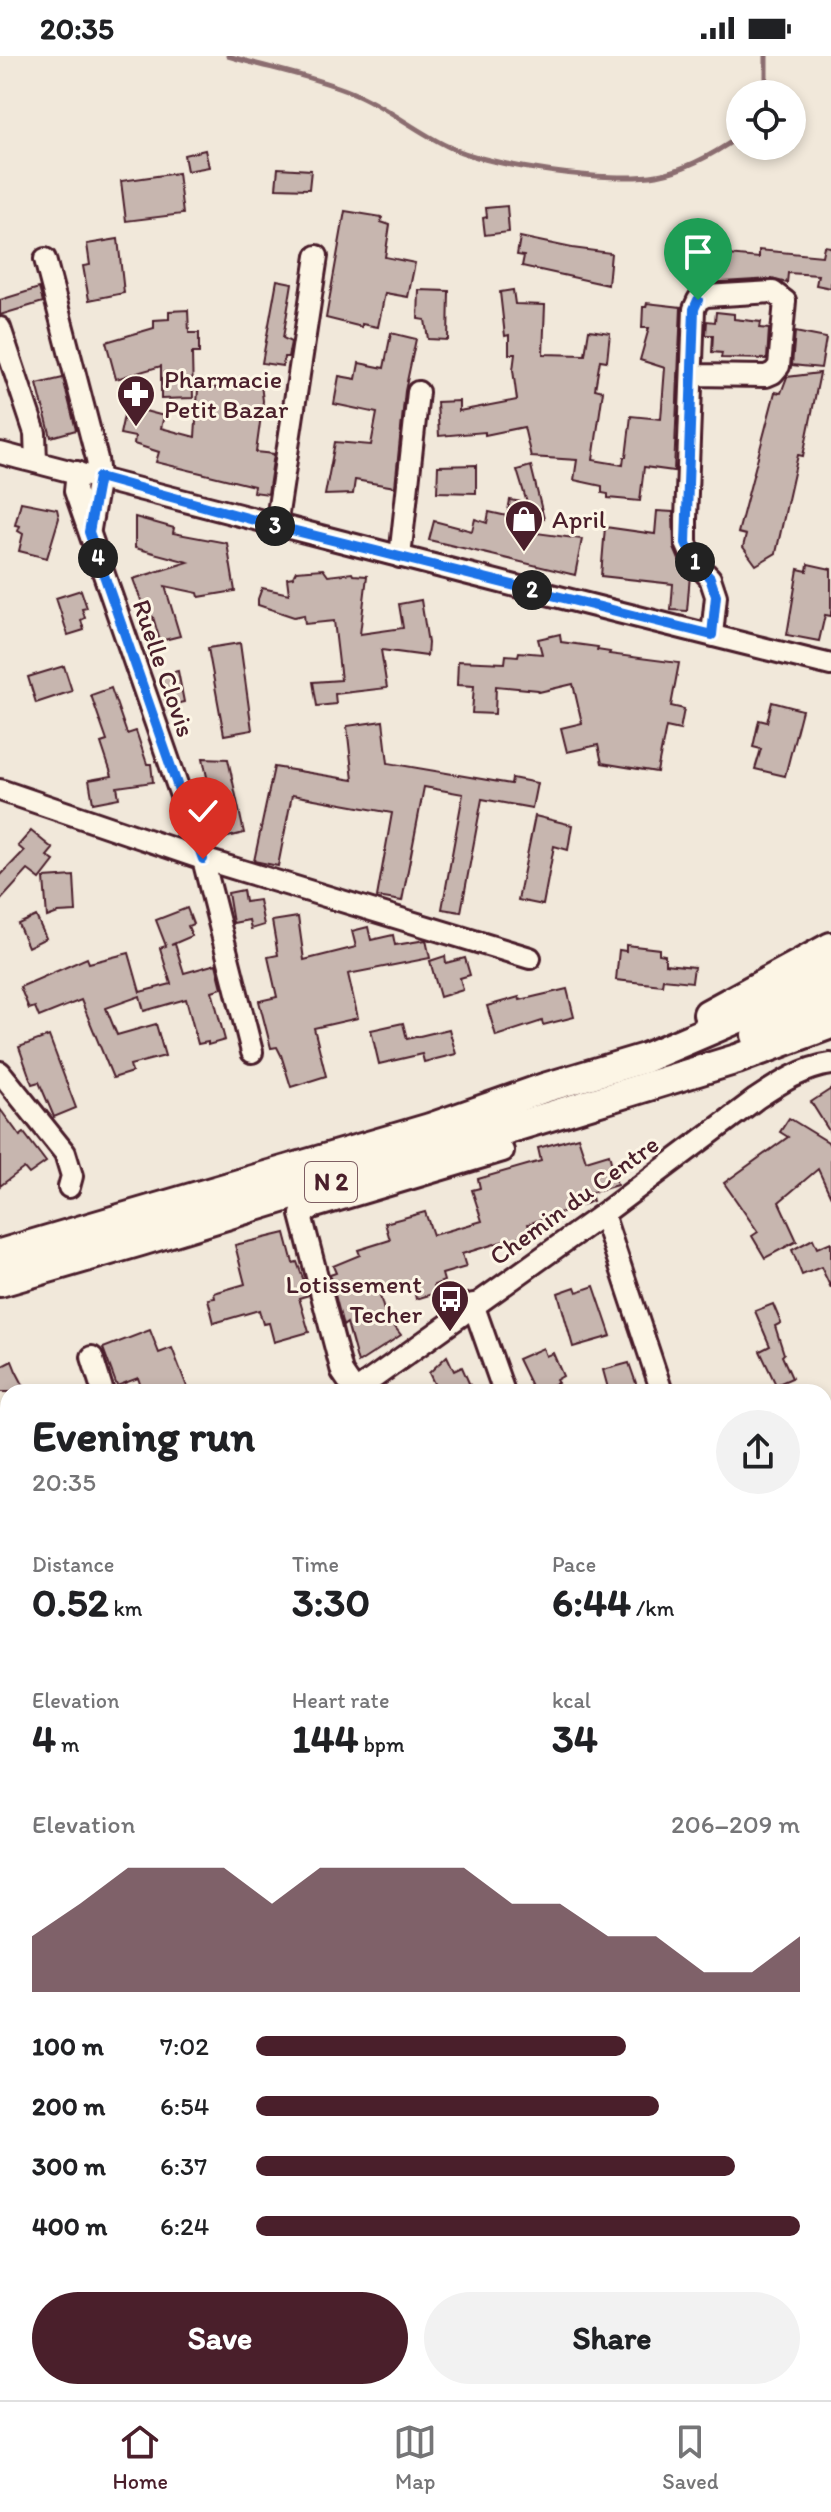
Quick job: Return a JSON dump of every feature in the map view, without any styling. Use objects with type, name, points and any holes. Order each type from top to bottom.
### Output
[{"type":"highway","points":[[544,1088],[696,1020],[831,947]]},
{"type":"highway","name":"N 2","points":[[0,1254],[430,1128],[544,1088],[645,1058],[769,1005],[831,973]]},
{"type":"highway","name":"N 2","points":[[0,1282],[662,1081],[831,998]]},
{"type":"highway","points":[[662,1081],[737,1059],[831,1024]]},
{"type":"street","points":[[276,526],[317,256]]},
{"type":"street","name":"Ruelle Clovis","points":[[45,259],[91,430],[99,477],[89,532]]},
{"type":"street","points":[[692,375],[766,376],[773,373],[779,366],[785,301],[773,292],[706,296],[698,300],[694,309],[686,543],[694,561],[710,578],[716,596],[712,635]]},
{"type":"street","points":[[0,328],[35,433],[36,462]]},
{"type":"street","points":[[400,557],[418,392]]},
{"type":"street","points":[[0,453],[276,526],[831,665]]},
{"type":"street","name":"Ruelle Clovis","points":[[77,472],[75,491],[203,859],[252,1052]]},
{"type":"street","points":[[0,790],[203,859],[530,958]]},
{"type":"street","name":"Chemin du Centre","points":[[366,1384],[780,1083],[812,1067],[831,1064]]},
{"type":"street","points":[[0,1072],[65,1153],[72,1176],[69,1187]]},
{"type":"street","points":[[350,1384],[342,1372],[301,1215],[312,1208],[503,1151]]},
{"type":"street","points":[[603,1214],[659,1384]]},
{"type":"street","points":[[473,1304],[501,1384]]},
{"type":"street","points":[[92,1357],[100,1384]]},
{"type":"building","points":[[205,150],[209,167],[187,171],[184,155]]},
{"type":"building","points":[[278,168],[311,170],[309,189],[276,188]]},
{"type":"building","points":[[178,173],[183,214],[126,221],[121,181]]},
{"type":"building","points":[[507,206],[509,232],[485,235],[483,218],[487,217],[486,208]]},
{"type":"building","points":[[345,211],[382,217],[381,222],[390,225],[385,257],[415,263],[408,297],[385,293],[378,327],[362,324],[362,327],[326,318]]},
{"type":"building","points":[[520,237],[611,253],[608,285],[522,266],[524,256],[517,255]]},
{"type":"building","points":[[118,239],[124,293],[89,300],[83,266],[90,265],[87,244]]},
{"type":"building","points":[[824,246],[831,247],[831,288],[816,285],[818,275],[788,273],[787,283],[772,279],[705,283],[706,264],[716,265],[717,254],[759,258],[759,250],[822,256]]},
{"type":"building","points":[[277,280],[292,283],[283,338],[291,342],[283,366],[262,363]]},
{"type":"building","points":[[39,288],[43,302],[0,315],[0,300]]},
{"type":"building","points":[[419,290],[449,291],[448,340],[428,339],[425,320],[418,319]]},
{"type":"building","points":[[513,290],[515,304],[545,305],[543,354],[585,355],[589,330],[610,333],[607,361],[600,360],[595,389],[603,391],[593,460],[623,465],[631,416],[661,419],[665,368],[640,360],[649,328],[642,328],[643,307],[647,303],[681,307],[674,471],[644,467],[640,501],[608,498],[608,494],[602,493],[602,486],[574,480],[577,460],[531,457],[524,427],[485,435],[485,432],[439,436],[437,402],[459,401],[459,411],[517,400],[513,370],[515,354],[509,354],[509,335],[505,336],[500,292]]},
{"type":"building","points":[[188,310],[189,333],[199,333],[199,353],[192,353],[193,398],[161,399],[161,366],[116,379],[106,342],[154,328],[154,320],[169,319],[169,311]]},
{"type":"building","points":[[716,312],[734,314],[734,319],[761,322],[760,328],[769,329],[767,359],[721,358],[722,353],[712,352],[713,335],[706,335],[707,321],[715,322]]},
{"type":"building","points":[[795,332],[826,338],[821,368],[792,365]]},
{"type":"building","points":[[391,333],[416,339],[405,391],[395,487],[355,480],[353,494],[325,495],[335,442],[371,445],[377,413],[334,404],[339,376],[356,379],[359,363],[384,368]]},
{"type":"building","points":[[820,373],[803,456],[798,455],[776,553],[756,565],[743,547],[746,535],[738,533],[775,392],[781,393],[787,377]]},
{"type":"building","points":[[63,378],[76,430],[51,437],[37,384]]},
{"type":"building","points":[[261,384],[263,401],[256,452],[274,454],[268,494],[253,492],[254,486],[156,462],[159,452],[134,444],[135,437],[120,434],[126,406],[164,416],[161,428],[195,437],[198,389]]},
{"type":"building","points":[[476,465],[476,493],[437,492],[438,466]]},
{"type":"building","points":[[531,466],[544,519],[537,521],[536,533],[582,539],[575,575],[429,540],[434,521],[472,531],[475,519],[487,523],[489,512],[507,516],[510,500],[527,503],[517,470]]},
{"type":"building","points":[[21,502],[57,509],[59,518],[47,558],[19,551],[23,534],[18,531],[20,526],[15,525]]},
{"type":"building","points":[[657,511],[673,512],[674,548],[682,567],[690,575],[687,611],[671,610],[673,584],[601,576],[605,527],[655,534]]},
{"type":"building","points":[[135,517],[174,528],[173,533],[227,543],[235,591],[199,597],[198,593],[165,586],[180,636],[160,641],[153,617],[148,619],[133,579],[188,562],[135,548]]},
{"type":"building","points":[[808,564],[831,569],[831,616],[825,615],[819,641],[787,635],[798,569],[807,571]]},
{"type":"building","points":[[323,569],[328,576],[352,573],[367,576],[360,634],[403,628],[399,604],[421,600],[428,643],[427,656],[381,650],[387,688],[335,694],[336,704],[317,706],[313,682],[341,680],[334,621],[305,624],[304,615],[294,617],[258,605],[258,599],[262,588],[289,594],[287,578],[293,577],[296,571]]},
{"type":"building","points":[[81,590],[87,608],[82,609],[84,630],[68,635],[56,598]]},
{"type":"building","points":[[560,634],[561,642],[598,647],[597,650],[609,654],[679,663],[671,706],[684,709],[680,730],[666,727],[657,772],[602,763],[598,745],[567,752],[561,728],[582,723],[573,684],[539,692],[496,686],[495,714],[472,713],[474,686],[457,685],[458,661],[505,663],[506,655],[518,656],[519,652],[542,654],[538,639]]},
{"type":"building","points":[[240,643],[252,730],[224,735],[208,648]]},
{"type":"building","points":[[64,666],[72,691],[36,703],[28,677]]},
{"type":"building","points":[[178,671],[184,702],[166,706],[160,675]]},
{"type":"building","points":[[111,688],[127,734],[136,731],[147,764],[151,764],[153,782],[117,787],[119,798],[93,803],[89,780],[112,776],[101,743],[107,741],[91,695]]},
{"type":"building","points":[[772,702],[802,710],[785,776],[755,769],[761,749],[753,747],[759,720],[767,722]]},
{"type":"building","points":[[383,721],[388,763],[511,784],[512,778],[537,783],[532,808],[482,799],[461,912],[442,909],[463,794],[424,787],[402,901],[377,897],[392,813],[292,795],[278,866],[254,861],[274,767],[353,780],[347,726]]},
{"type":"building","points":[[203,758],[228,759],[244,833],[220,839]]},
{"type":"building","points":[[535,816],[572,825],[568,850],[554,846],[543,905],[518,900]]},
{"type":"building","points":[[31,831],[53,849],[47,856],[54,861],[40,879],[28,870],[0,901],[0,876],[24,851],[18,846]]},
{"type":"building","points":[[74,876],[76,912],[47,917],[44,878]]},
{"type":"building","points":[[243,890],[245,902],[259,900],[264,925],[251,929],[249,920],[233,923],[228,893]]},
{"type":"building","points":[[187,908],[193,924],[188,926],[192,936],[171,945],[175,944],[184,973],[216,964],[222,988],[212,991],[225,1040],[208,1045],[208,1042],[198,1044],[186,999],[144,1011],[140,996],[106,1008],[117,1035],[156,1024],[165,1056],[130,1065],[132,1072],[113,1078],[81,1000],[39,1017],[35,1007],[29,1009],[20,987],[87,958],[89,963],[129,953],[140,992],[171,984],[160,948],[166,946],[156,920]]},
{"type":"building","points":[[36,916],[46,938],[28,947],[18,924]]},
{"type":"building","points":[[298,917],[304,960],[356,947],[352,931],[368,927],[371,940],[393,935],[395,945],[426,940],[430,958],[348,974],[358,1018],[314,1028],[326,1076],[291,1087],[277,1047],[271,1048],[259,1001],[277,997],[268,957],[278,955],[272,921]]},
{"type":"building","points":[[626,945],[659,949],[659,954],[665,955],[665,964],[694,967],[692,982],[663,979],[662,985],[616,980],[619,950],[626,951]]},
{"type":"building","points":[[445,956],[446,963],[465,958],[470,975],[460,978],[463,990],[440,997],[430,961]]},
{"type":"building","points":[[567,989],[574,1017],[543,1025],[542,1021],[496,1036],[487,1006]]},
{"type":"building","points":[[403,1023],[407,1039],[449,1029],[456,1054],[424,1062],[422,1054],[379,1064],[371,1030]]},
{"type":"building","points":[[49,1036],[76,1108],[54,1117],[39,1082],[32,1084],[19,1047]]},
{"type":"building","points":[[831,1089],[831,1134],[811,1102]]},
{"type":"building","points":[[0,1109],[20,1136],[24,1133],[46,1162],[29,1174],[24,1168],[0,1186]]},
{"type":"building","points":[[789,1118],[828,1142],[831,1148],[831,1197],[818,1169],[779,1202],[797,1241],[765,1258],[752,1236],[758,1232],[724,1183],[788,1137],[780,1132]]},
{"type":"building","points":[[578,1137],[586,1161],[609,1154],[617,1185],[590,1193],[593,1201],[528,1224],[531,1233],[462,1254],[466,1267],[442,1274],[444,1281],[434,1285],[436,1293],[416,1299],[413,1286],[380,1296],[385,1314],[401,1335],[358,1363],[347,1323],[343,1326],[330,1275],[336,1273],[333,1266],[360,1255],[358,1250],[390,1240],[385,1223],[425,1212],[433,1235],[482,1221],[472,1190],[480,1188],[478,1179],[541,1161],[538,1148]]},
{"type":"building","points":[[285,1233],[293,1263],[297,1262],[309,1295],[299,1298],[309,1332],[274,1342],[269,1323],[263,1324],[259,1310],[214,1323],[208,1299],[215,1298],[214,1293],[245,1284],[235,1245]]},
{"type":"building","points":[[813,1239],[817,1248],[831,1242],[831,1288],[821,1267],[802,1275],[792,1250]]},
{"type":"building","points":[[594,1286],[611,1336],[573,1347],[558,1293],[575,1287],[577,1292]]},
{"type":"building","points":[[773,1304],[781,1323],[775,1326],[784,1354],[782,1356],[792,1378],[778,1384],[776,1384],[760,1351],[770,1346],[755,1311]]},
{"type":"building","points":[[150,1330],[159,1353],[172,1348],[186,1384],[140,1384],[138,1378],[116,1384],[103,1348]]},
{"type":"building","points":[[543,1348],[546,1356],[553,1353],[563,1376],[555,1384],[530,1384],[518,1359]]},
{"type":"building","points":[[447,1356],[454,1371],[462,1367],[469,1384],[434,1384],[429,1373]]},
{"type":"building","points":[[12,1361],[23,1384],[0,1384],[0,1367]]},
{"type":"building","points":[[629,1363],[636,1384],[607,1384],[603,1370]]},
{"type":"waterway","points":[[228,56],[336,86],[376,104],[447,146],[466,154],[520,167],[611,177],[657,175],[701,160],[726,145]]},
{"type":"waterway","points":[[766,56],[766,80]]},
{"type":"place","name":"Pharmacie Petit Bazar","points":[[136,428]]},
{"type":"place","name":"April","points":[[524,553]]},
{"type":"place","name":"Lotissement Techer","points":[[450,1333]]},
{"type":"route","points":[[203,859],[89,532],[99,477],[276,526],[712,635],[716,596],[710,578],[694,561],[686,543],[694,309],[698,300]]}]
